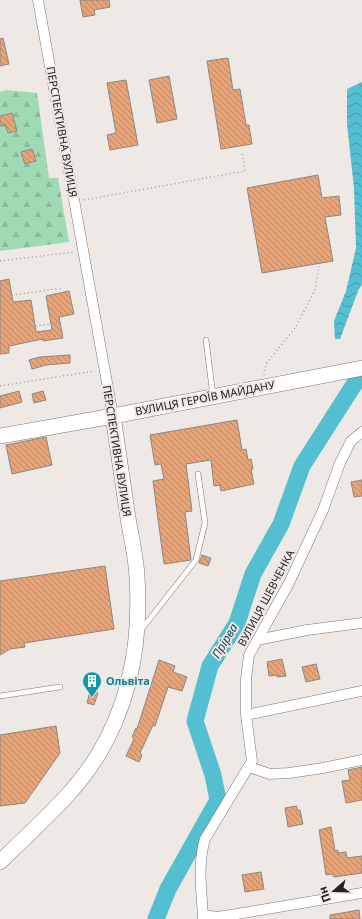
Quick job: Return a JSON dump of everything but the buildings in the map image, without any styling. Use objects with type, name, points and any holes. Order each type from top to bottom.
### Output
[{"type":"street","name":"ПЕРСПЕКТИВНА ВУЛИЦЯ","points":[[0,862],[75,786],[98,755],[112,729],[124,697],[134,661],[137,635],[137,577],[113,416],[38,0]]},
{"type":"street","name":"ВУЛИЦЯ ГЕРОЇВ МАЙДАНУ","points":[[0,436],[113,416],[362,368]]},
{"type":"street","name":"ВУЛИЦЯ ШЕВЧЕНКА","points":[[203,917],[200,880],[202,851],[205,839],[252,760],[246,714],[246,679],[249,655],[290,583],[323,510],[340,463],[352,441],[362,432]]},
{"type":"street","points":[[257,640],[307,630],[362,623]]},
{"type":"street","points":[[246,714],[362,691]]},
{"type":"street","points":[[249,767],[270,774],[289,773],[362,760]]},
{"type":"street","points":[[203,917],[217,917],[237,914],[362,893]]},
{"type":"lane","points":[[206,340],[214,397]]},
{"type":"lane","points":[[137,635],[196,560],[206,523],[198,474]]},
{"type":"lane","points":[[0,696],[60,687]]},
{"type":"path","points":[[74,202],[245,171],[242,152]]},
{"type":"path","points":[[0,261],[83,251]]},
{"type":"path","points":[[262,387],[266,364],[295,328],[315,290],[319,266]]},
{"type":"path","points":[[0,297],[62,288]]},
{"type":"path","points":[[0,331],[63,322]]},
{"type":"path","points":[[0,386],[104,369]]},
{"type":"green space","points":[[6,90],[37,93],[49,178],[58,178],[69,242],[0,251],[0,92]]},
{"type":"water","points":[[362,82],[362,284],[340,339],[335,339],[334,321],[346,291],[356,248],[354,188],[347,124],[347,89]]},
{"type":"waterway","name":"Прірва","points":[[156,919],[168,889],[218,800],[213,775],[195,721],[210,666],[237,623],[253,574],[281,524],[302,466],[362,372]]},
{"type":"place","name":"Ольвіта","points":[[92,698]]}]
